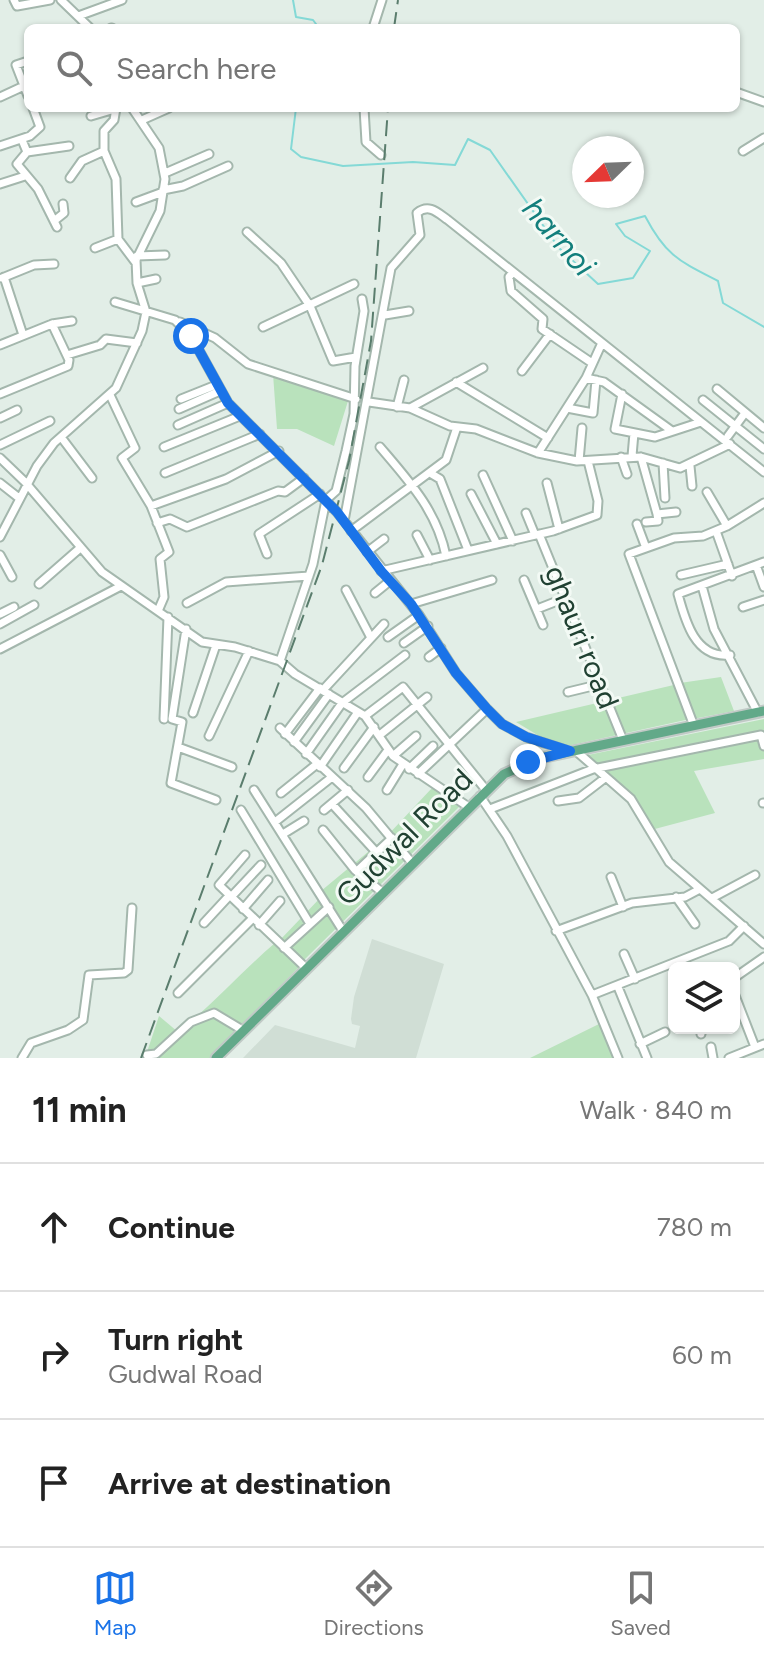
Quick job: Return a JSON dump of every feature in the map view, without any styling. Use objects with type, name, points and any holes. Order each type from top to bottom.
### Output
[{"type":"main road","name":"Gudwal Road","points":[[216,1058],[412,863],[515,768],[623,740],[762,714]]},
{"type":"main road","name":"Gudwal Road","points":[[574,752],[762,714]]},
{"type":"main road","name":"Gudwal Road","points":[[223,1058],[483,795]]},
{"type":"street","points":[[14,0],[17,6],[50,0]]},
{"type":"street","points":[[61,0],[88,24]]},
{"type":"street","points":[[81,15],[122,0]]},
{"type":"street","points":[[374,24],[382,0]]},
{"type":"street","points":[[0,97],[24,86],[16,65],[24,62]]},
{"type":"street","points":[[740,93],[764,102]]},
{"type":"street","points":[[0,146],[22,140],[40,127],[34,112]]},
{"type":"street","points":[[91,116],[105,112]]},
{"type":"street","points":[[115,112],[114,120],[104,131],[104,151],[116,179],[118,239],[137,260]]},
{"type":"street","points":[[0,537],[25,482],[61,437],[110,395],[137,343],[146,312],[137,283],[137,260],[160,211],[165,173],[159,148],[135,112]]},
{"type":"street","points":[[142,120],[160,112]]},
{"type":"street","points":[[364,112],[366,142],[381,155]]},
{"type":"street","points":[[743,151],[764,138]]},
{"type":"street","points":[[22,140],[27,152]]},
{"type":"street","points":[[63,204],[64,213],[56,224],[38,189],[16,162],[27,152],[69,146]]},
{"type":"street","points":[[70,178],[82,161],[104,151]]},
{"type":"street","points":[[165,173],[209,154]]},
{"type":"street","points":[[136,202],[228,166]]},
{"type":"street","points":[[0,184],[25,176]]},
{"type":"street","points":[[344,521],[369,402],[391,268],[420,235],[417,213],[424,209],[432,209],[448,220],[601,345],[729,440],[764,472]]},
{"type":"street","points":[[247,232],[281,263],[310,306],[333,361],[356,357]]},
{"type":"street","points":[[95,248],[118,239]]},
{"type":"street","points":[[137,260],[165,255]]},
{"type":"street","points":[[23,335],[2,278],[34,265],[54,264]]},
{"type":"street","points":[[513,272],[508,281],[511,291],[543,319],[542,327],[592,363]]},
{"type":"street","points":[[137,283],[156,279]]},
{"type":"street","points":[[263,327],[354,284]]},
{"type":"street","points":[[267,554],[259,534],[336,491],[356,399],[356,357],[364,311],[362,299]]},
{"type":"street","points":[[115,302],[175,320],[215,338],[245,362],[356,399]]},
{"type":"street","points":[[385,315],[409,311]]},
{"type":"street","points":[[175,320],[191,336],[228,403],[279,451],[344,521],[428,626],[456,673],[487,709],[502,724],[526,737],[574,752],[631,799],[661,852],[700,889],[763,940]]},
{"type":"street","points":[[0,345],[52,324],[72,321]]},
{"type":"street","points":[[0,394],[68,366],[67,355],[52,324]]},
{"type":"street","points":[[522,371],[550,334]]},
{"type":"street","points":[[67,355],[100,345],[106,339],[137,343]]},
{"type":"street","points":[[538,453],[586,378],[601,345]]},
{"type":"street","points":[[410,408],[483,368]]},
{"type":"street","points":[[586,378],[622,394],[672,431]]},
{"type":"street","points":[[397,407],[404,380]]},
{"type":"street","points":[[567,408],[593,413],[596,380]]},
{"type":"street","points":[[456,382],[548,438]]},
{"type":"street","points":[[181,399],[218,388]]},
{"type":"street","points":[[179,409],[218,388]]},
{"type":"street","points":[[717,389],[764,428]]},
{"type":"street","points":[[622,394],[614,427],[655,437],[701,422]]},
{"type":"street","points":[[110,395],[135,448],[122,458],[151,506],[169,552],[160,559],[164,597],[158,611]]},
{"type":"street","points":[[703,400],[764,449]]},
{"type":"street","points":[[369,402],[410,408],[538,453],[584,461],[632,456],[680,468],[690,466],[729,440],[745,413]]},
{"type":"street","points":[[178,425],[228,403]]},
{"type":"street","points":[[0,418],[17,410]]},
{"type":"street","points":[[164,447],[240,416]]},
{"type":"street","points":[[0,445],[50,421]]},
{"type":"street","points":[[351,531],[446,460],[457,427]]},
{"type":"street","points":[[381,571],[537,535],[597,515],[598,501],[584,461],[582,428]]},
{"type":"street","points":[[632,456],[634,433]]},
{"type":"street","points":[[165,473],[260,434]]},
{"type":"street","points":[[61,437],[92,478]]},
{"type":"street","points":[[380,447],[414,485],[442,534],[446,556]]},
{"type":"street","points":[[151,506],[226,479],[279,451]]},
{"type":"street","points":[[621,457],[627,474]]},
{"type":"street","points":[[641,457],[658,521],[646,522]]},
{"type":"street","points":[[0,458],[25,482],[79,549],[121,586],[202,642],[280,661],[361,714],[381,734],[390,753],[470,808]]},
{"type":"street","points":[[663,463],[665,498]]},
{"type":"street","points":[[690,466],[692,486]]},
{"type":"street","points":[[430,473],[440,479],[468,550]]},
{"type":"street","points":[[483,475],[513,541]]},
{"type":"street","points":[[157,523],[170,519],[187,527],[278,491],[288,490],[304,478]]},
{"type":"street","points":[[0,483],[19,498]]},
{"type":"street","points":[[547,483],[559,529]]},
{"type":"street","points":[[707,492],[727,526]]},
{"type":"street","points":[[471,494],[497,544]]},
{"type":"street","points":[[280,661],[322,532],[323,497]]},
{"type":"street","points":[[694,726],[629,554],[674,538],[696,538],[716,531],[764,503]]},
{"type":"street","points":[[657,514],[676,512]]},
{"type":"street","name":"ghauri road","points":[[526,513],[565,598],[623,740]]},
{"type":"street","points":[[637,524],[646,548]]},
{"type":"street","points":[[716,531],[732,576]]},
{"type":"street","points":[[417,535],[430,560]]},
{"type":"street","points":[[367,552],[384,539]]},
{"type":"street","points":[[39,584],[79,549]]},
{"type":"street","points":[[0,555],[12,577]]},
{"type":"street","points":[[730,655],[709,653],[688,626],[678,594],[760,563],[763,583]]},
{"type":"street","points":[[681,575],[728,564]]},
{"type":"street","points":[[187,603],[226,582],[309,576]]},
{"type":"street","points":[[375,593],[391,580]]},
{"type":"street","points":[[411,604],[492,580]]},
{"type":"street","points":[[524,580],[543,625]]},
{"type":"street","points":[[0,649],[121,586]]},
{"type":"street","points":[[702,586],[714,629],[762,714]]},
{"type":"street","points":[[346,590],[370,636]]},
{"type":"street","points":[[537,609],[565,598]]},
{"type":"street","points":[[743,607],[764,600]]},
{"type":"street","points":[[0,624],[34,605]]},
{"type":"street","points":[[0,614],[14,607]]},
{"type":"street","points":[[388,637],[419,615]]},
{"type":"street","points":[[164,719],[168,617]]},
{"type":"street","points":[[384,624],[370,636],[324,691],[282,731],[348,790],[412,863]]},
{"type":"street","points":[[404,643],[428,626]]},
{"type":"street","points":[[186,629],[172,719],[182,722],[171,783],[216,800]]},
{"type":"street","points":[[193,713],[216,645]]},
{"type":"street","points":[[429,657],[441,648]]},
{"type":"street","points":[[209,736],[249,651]]},
{"type":"street","points":[[306,754],[342,703],[405,655]]},
{"type":"street","points":[[568,692],[601,684]]},
{"type":"street","points":[[281,793],[319,765],[361,714],[403,687],[450,743],[483,795],[592,995],[618,1058]]},
{"type":"street","points":[[294,742],[324,691]]},
{"type":"street","points":[[381,734],[427,697]]},
{"type":"street","points":[[418,774],[487,709]]},
{"type":"street","points":[[344,768],[374,727]]},
{"type":"street","points":[[490,809],[593,769],[761,735],[764,746]]},
{"type":"street","points":[[368,777],[390,753],[416,736]]},
{"type":"street","points":[[387,790],[406,766],[433,746]]},
{"type":"street","points":[[178,747],[232,767]]},
{"type":"street","points":[[275,822],[332,777]]},
{"type":"street","points":[[558,801],[579,798],[605,778]]},
{"type":"street","points":[[254,790],[343,931]]},
{"type":"street","points":[[324,810],[348,790]]},
{"type":"street","points":[[332,804],[376,852]]},
{"type":"street","points":[[241,810],[310,924]]},
{"type":"street","points":[[283,834],[304,821]]},
{"type":"street","points":[[323,830],[357,871],[383,893]]},
{"type":"street","points":[[357,871],[392,838]]},
{"type":"street","points":[[245,855],[219,885],[306,968]]},
{"type":"street","points":[[204,923],[261,865]]},
{"type":"street","points":[[712,898],[755,875]]},
{"type":"street","points":[[611,877],[623,907]]},
{"type":"street","points":[[243,909],[268,880]]},
{"type":"street","points":[[556,931],[623,907],[700,889]]},
{"type":"street","points":[[676,897],[695,924]]},
{"type":"street","points":[[259,925],[280,901]]},
{"type":"street","points":[[284,948],[329,907]]},
{"type":"street","points":[[22,1058],[31,1043],[68,1030],[83,1020],[89,975],[126,972],[132,908]]},
{"type":"street","points":[[178,993],[253,918]]},
{"type":"street","points":[[681,962],[729,941],[744,926]]},
{"type":"street","points":[[624,954],[635,979]]},
{"type":"street","points":[[740,974],[764,957]]},
{"type":"street","points":[[592,995],[668,967]]},
{"type":"street","points":[[618,987],[647,1058]]},
{"type":"street","points":[[740,1008],[755,1047]]},
{"type":"street","points":[[147,1055],[156,1054],[191,1022],[214,1013],[244,1031]]},
{"type":"street","points":[[640,1044],[665,1032]]},
{"type":"street","points":[[729,1058],[764,1044]]},
{"type":"street","points":[[711,1047],[713,1058]]},
{"type":"shaded area","points":[[372,939],[444,964],[416,1058],[243,1058],[275,1025],[355,1048],[360,1026],[352,1024],[354,997]]},
{"type":"green space","points":[[273,374],[348,401],[334,446],[297,429],[277,429]]},
{"type":"green space","points":[[721,677],[734,711],[693,719],[680,683]]},
{"type":"green space","points":[[678,684],[690,719],[567,746],[549,742],[516,722]]},
{"type":"green space","points":[[764,719],[764,759],[694,771],[715,813],[651,830],[644,816],[583,756]]},
{"type":"green space","points":[[432,788],[459,807],[302,962],[280,940],[322,896],[321,891],[386,837]]},
{"type":"green space","points":[[275,943],[300,966],[210,1058],[145,1058],[159,1016],[178,1032]]},
{"type":"green space","points":[[601,1023],[613,1058],[530,1058]]},
{"type":"waterway","name":"harnoi","points":[[293,0],[296,17],[313,20],[316,24]]},
{"type":"waterway","name":"harnoi","points":[[296,112],[291,149],[301,157],[343,166],[413,162],[455,165],[468,139],[490,150],[559,248],[598,284],[633,278],[650,251],[625,236],[616,224],[645,216],[667,249],[718,281],[723,303],[764,327]]},
{"type":"railway","points":[[395,24],[398,0]]},
{"type":"railway","points":[[141,1058],[322,565],[349,461],[371,341],[388,112]]},
{"type":"route","points":[[191,336],[228,403],[292,463],[337,512],[381,571],[411,604],[456,673],[487,709],[502,724],[526,737],[570,751],[528,762]]}]
